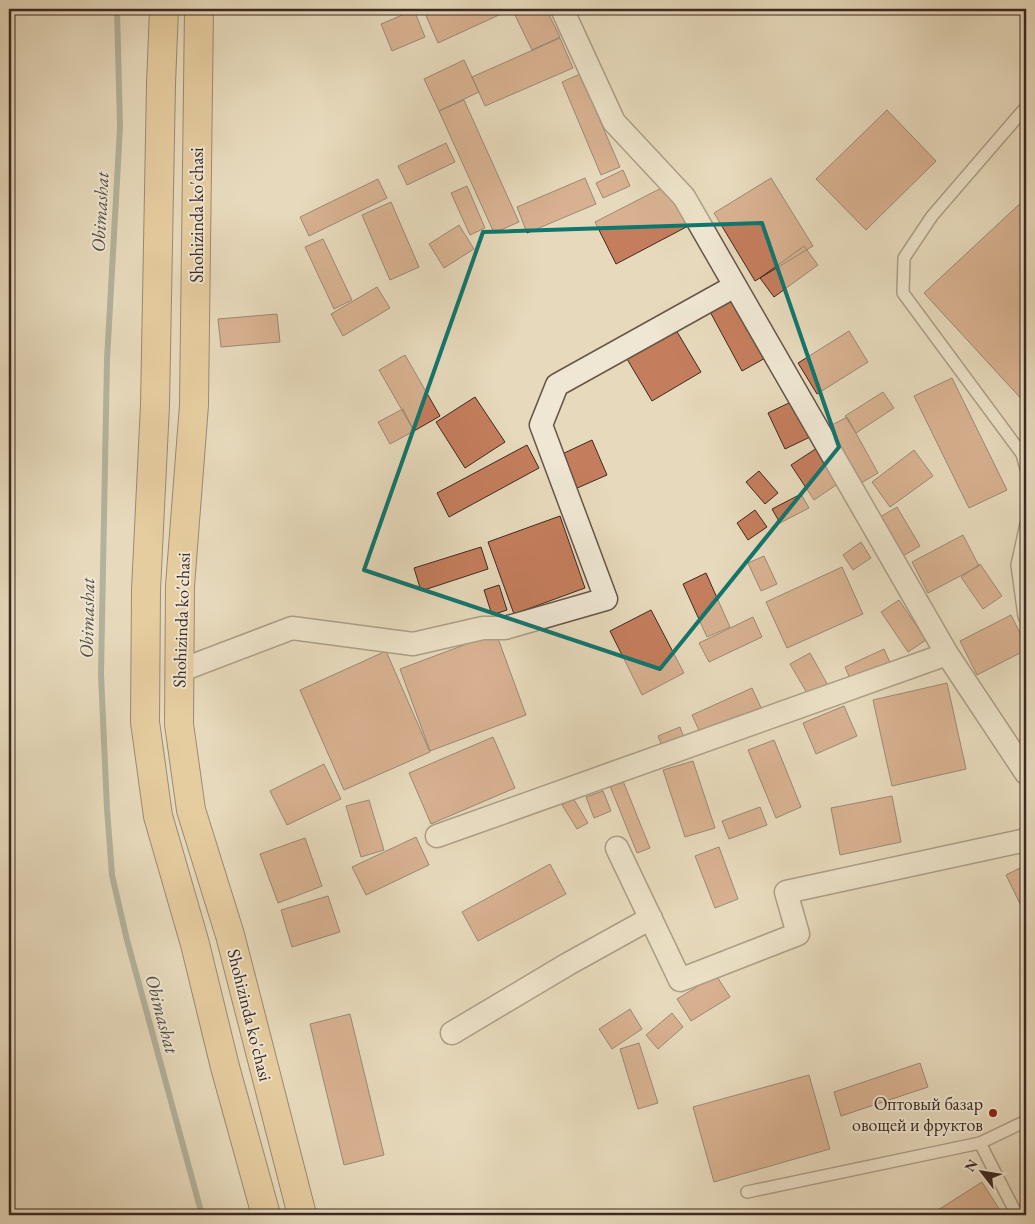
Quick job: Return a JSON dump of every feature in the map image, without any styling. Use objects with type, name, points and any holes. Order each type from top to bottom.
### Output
[{"type":"main road","name":"Shohizinda ko'chasi","points":[[164,9],[155,405],[146,590],[145,722],[158,816],[195,944],[225,1067],[266,1215]]},
{"type":"main road","name":"Shohizinda ko'chasi","points":[[199,9],[194,406],[180,586],[179,724],[191,810],[230,935],[302,1215]]},
{"type":"street","points":[[562,9],[614,122],[684,197],[947,654],[1026,773]]},
{"type":"street","points":[[179,671],[292,628],[413,644],[483,628],[505,628],[606,599],[541,425],[557,385],[736,286]]},
{"type":"street","points":[[437,836],[947,654]]},
{"type":"street","points":[[616,848],[680,980],[798,934],[786,892],[1026,840]]},
{"type":"street","points":[[452,1033],[568,964],[651,918]]},
{"type":"lane","points":[[1026,107],[932,216],[904,258],[903,293],[1022,454],[1026,469]]},
{"type":"lane","points":[[1026,524],[1017,565],[1026,620]]},
{"type":"lane","points":[[747,1192],[980,1143],[1026,1121]]},
{"type":"lane","points":[[980,1143],[1017,1215]]},
{"type":"highlighted area","points":[[762,223],[839,447],[660,669],[364,570],[483,232]]},
{"type":"building","points":[[430,9],[512,9],[438,43],[424,11]]},
{"type":"building","points":[[512,9],[546,9],[560,37],[532,50]]},
{"type":"building","points":[[414,10],[425,37],[392,51],[381,24]]},
{"type":"building","points":[[560,38],[573,68],[485,106],[472,77]]},
{"type":"building","points":[[464,60],[479,92],[439,111],[424,79]]},
{"type":"building","points":[[580,74],[620,167],[601,175],[562,82]]},
{"type":"building","points":[[464,100],[519,222],[494,233],[439,111]]},
{"type":"building","points":[[887,110],[936,161],[866,230],[816,179]]},
{"type":"building","points":[[446,143],[455,162],[407,185],[398,166]]},
{"type":"building","points":[[623,170],[630,186],[603,198],[596,183]]},
{"type":"building","points":[[585,178],[596,204],[527,233],[517,207]]},
{"type":"building","points":[[771,178],[813,246],[755,281],[714,213]]},
{"type":"building","points":[[378,179],[387,198],[309,236],[300,217]]},
{"type":"building","points":[[671,183],[692,224],[616,264],[595,222]]},
{"type":"building","points":[[467,186],[485,228],[470,235],[451,193]]},
{"type":"building","points":[[1026,198],[1026,404],[924,293]]},
{"type":"building","points":[[391,202],[419,267],[390,280],[362,215]]},
{"type":"building","points":[[459,225],[474,249],[444,268],[429,244]]},
{"type":"building","points":[[323,239],[352,300],[334,309],[305,247]]},
{"type":"building","points":[[804,246],[818,265],[774,297],[760,278]]},
{"type":"building","points":[[377,287],[390,308],[343,336],[331,314]]},
{"type":"building","points":[[733,295],[767,357],[742,371],[708,308]]},
{"type":"building","points":[[277,314],[280,342],[221,347],[218,319]]},
{"type":"building","points":[[673,325],[701,372],[652,401],[624,354]]},
{"type":"building","points":[[849,331],[868,362],[817,394],[798,363]]},
{"type":"building","points":[[405,355],[440,416],[414,431],[379,370]]},
{"type":"building","points":[[952,378],[1007,490],[969,508],[914,396]]},
{"type":"building","points":[[883,392],[894,408],[856,433],[845,416]]},
{"type":"building","points":[[475,397],[505,442],[465,468],[436,422]]},
{"type":"building","points":[[793,401],[810,437],[785,449],[768,413]]},
{"type":"building","points":[[403,409],[414,431],[390,444],[378,422]]},
{"type":"building","points":[[847,417],[878,473],[861,483],[830,426]]},
{"type":"building","points":[[592,440],[607,475],[575,489],[560,455]]},
{"type":"building","points":[[527,445],[539,468],[449,517],[437,493]]},
{"type":"building","points":[[817,448],[839,483],[814,500],[791,465]]},
{"type":"building","points":[[914,450],[933,476],[890,507],[872,482]]},
{"type":"building","points":[[759,471],[778,493],[765,504],[746,482]]},
{"type":"building","points":[[801,494],[809,508],[780,523],[772,509]]},
{"type":"building","points":[[897,507],[920,546],[903,556],[880,517]]},
{"type":"building","points":[[755,510],[767,527],[748,540],[737,523]]},
{"type":"building","points":[[560,516],[585,588],[514,614],[488,542]]},
{"type":"building","points":[[963,535],[979,566],[928,593],[912,562]]},
{"type":"building","points":[[861,542],[871,558],[853,570],[843,555]]},
{"type":"building","points":[[481,547],[488,569],[421,591],[414,568]]},
{"type":"building","points":[[764,556],[777,584],[761,591],[748,563]]},
{"type":"building","points":[[980,564],[1002,596],[983,609],[961,577]]},
{"type":"building","points":[[842,567],[863,614],[787,648],[766,602]]},
{"type":"building","points":[[706,573],[730,627],[707,637],[683,584]]},
{"type":"building","points":[[499,585],[507,610],[492,615],[484,590]]},
{"type":"building","points":[[899,600],[926,640],[908,652],[881,612]]},
{"type":"building","points":[[651,610],[684,673],[642,695],[610,631]]},
{"type":"building","points":[[1011,615],[1026,645],[1026,650],[977,675],[960,641]]},
{"type":"building","points":[[753,617],[762,637],[709,662],[699,643]]},
{"type":"building","points":[[496,633],[526,715],[430,751],[400,669]]},
{"type":"building","points":[[884,649],[891,665],[852,683],[845,667]]},
{"type":"building","points":[[386,651],[430,752],[344,790],[300,690]]},
{"type":"building","points":[[810,653],[830,689],[811,700],[790,664]]},
{"type":"building","points":[[947,683],[966,769],[892,786],[873,700]]},
{"type":"building","points":[[752,688],[763,712],[703,739],[692,715]]},
{"type":"building","points":[[844,706],[857,736],[816,754],[803,723]]},
{"type":"building","points":[[680,727],[685,741],[663,749],[658,736]]},
{"type":"building","points":[[493,737],[515,788],[431,824],[409,773]]},
{"type":"building","points":[[774,740],[801,807],[776,818],[748,750]]},
{"type":"building","points":[[693,761],[715,828],[685,837],[663,770]]},
{"type":"building","points":[[324,764],[341,799],[287,825],[270,791]]},
{"type":"building","points":[[623,781],[650,848],[637,853],[610,786]]},
{"type":"building","points":[[603,791],[611,811],[594,818],[586,797]]},
{"type":"building","points":[[892,796],[901,842],[840,855],[831,808]]},
{"type":"building","points":[[573,798],[588,823],[577,829],[562,805]]},
{"type":"building","points":[[369,800],[384,850],[361,857],[346,806]]},
{"type":"building","points":[[760,807],[767,825],[729,839],[722,821]]},
{"type":"building","points":[[416,837],[429,865],[366,895],[352,867]]},
{"type":"building","points":[[305,838],[322,886],[278,903],[260,854]]},
{"type":"building","points":[[719,847],[738,899],[715,908],[695,856]]},
{"type":"building","points":[[550,864],[566,894],[478,941],[462,912]]},
{"type":"building","points":[[1026,865],[1026,916],[1006,875]]},
{"type":"building","points":[[328,896],[340,932],[292,947],[281,910]]},
{"type":"building","points":[[716,975],[730,997],[691,1021],[677,999]]},
{"type":"building","points":[[630,1009],[642,1029],[612,1049],[599,1029]]},
{"type":"building","points":[[672,1013],[683,1027],[658,1049],[646,1035]]},
{"type":"building","points":[[350,1014],[384,1155],[344,1165],[310,1024]]},
{"type":"building","points":[[639,1043],[658,1103],[638,1109],[620,1049]]},
{"type":"building","points":[[920,1063],[928,1087],[841,1116],[834,1092]]},
{"type":"building","points":[[809,1075],[830,1149],[714,1182],[693,1107]]},
{"type":"building","points":[[982,1182],[1003,1215],[930,1215]]},
{"type":"waterway","name":"Obimashat","points":[[117,9],[120,127],[107,360],[101,674],[107,809],[112,875],[127,940],[202,1215]]},
{"type":"place","name":"Оптовый базар овощей и фруктов","points":[[993,1113]]}]
